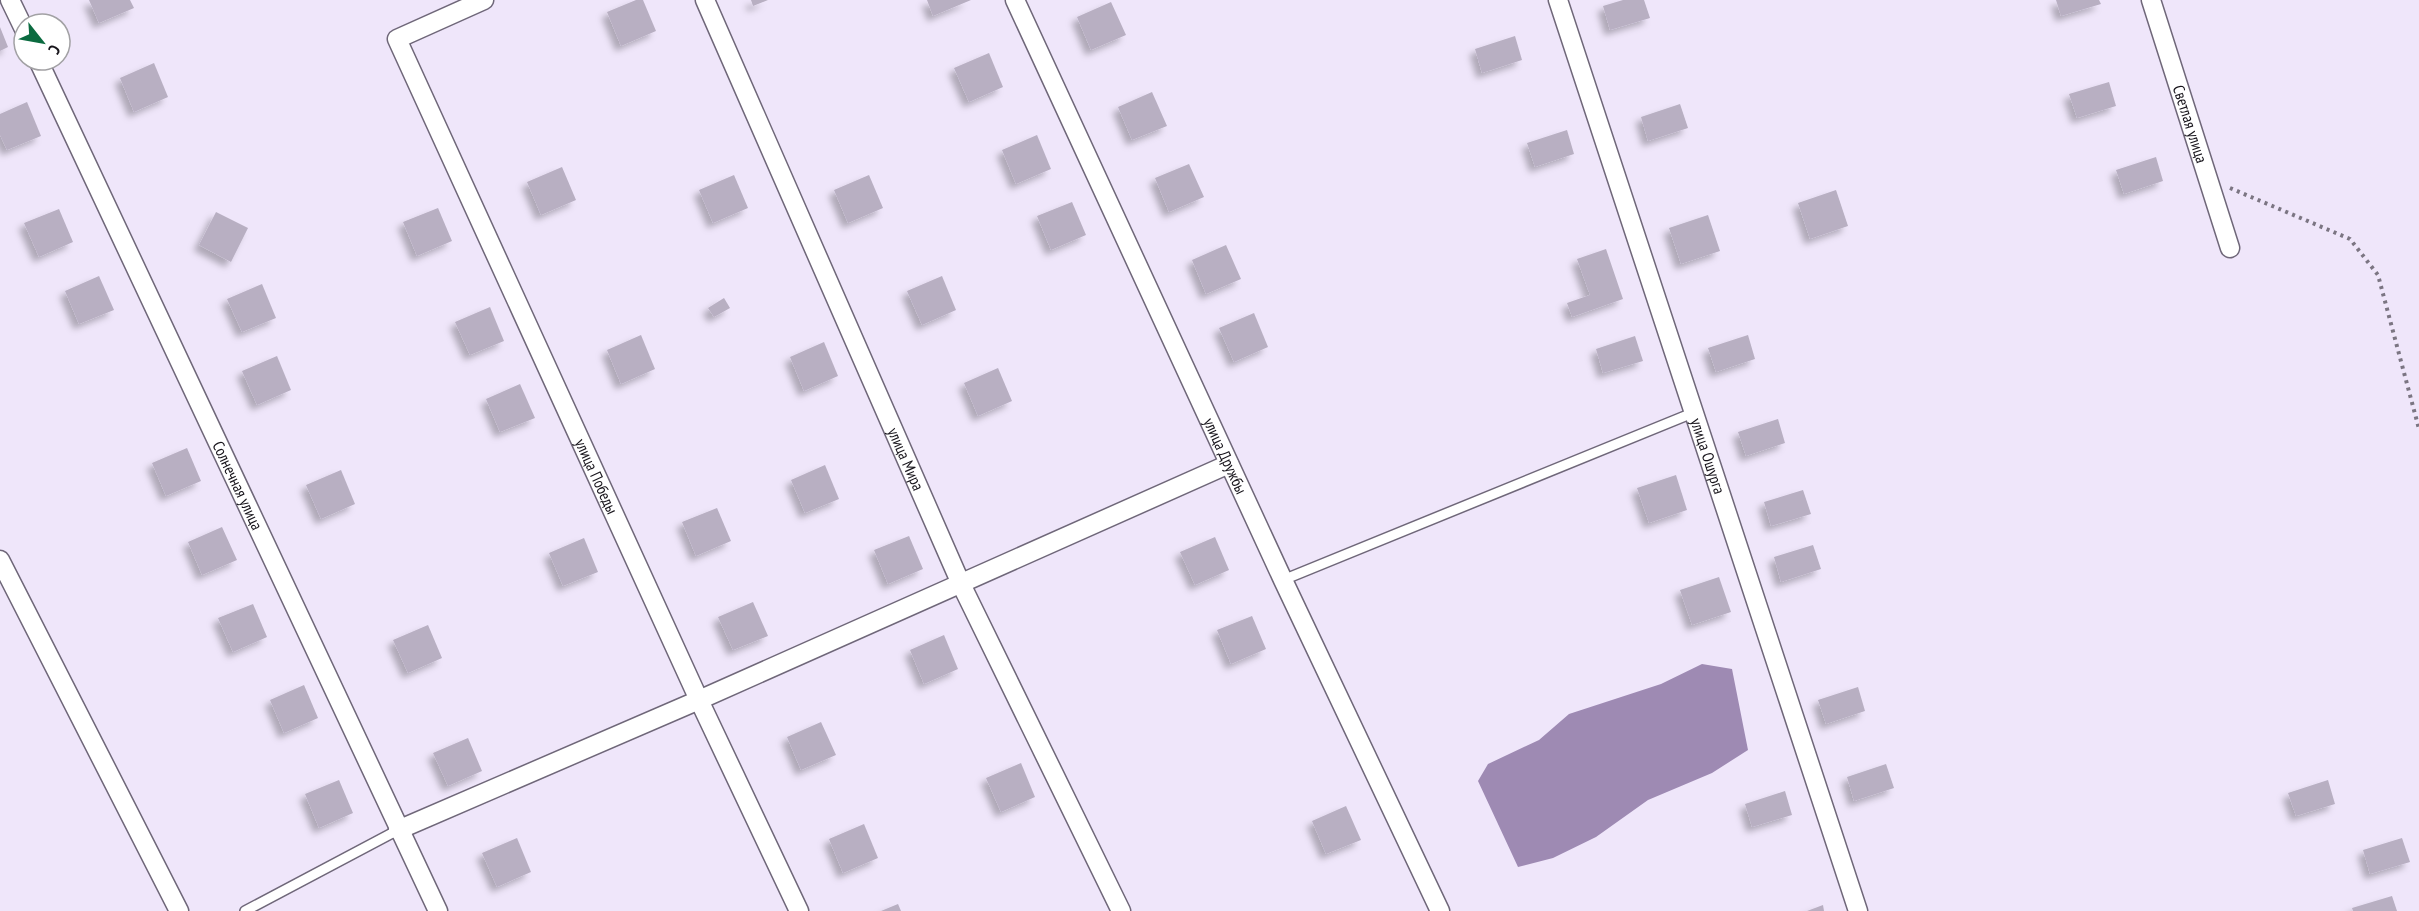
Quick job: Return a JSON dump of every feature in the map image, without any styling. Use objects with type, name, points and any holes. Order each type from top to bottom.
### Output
[{"type":"street","name":"улица Победы","points":[[484,0],[398,39],[699,700],[799,911]]},
{"type":"street","name":"улица Мира","points":[[705,0],[961,584],[1121,911]]},
{"type":"street","name":"улица Дружбы","points":[[1015,0],[1282,580],[1440,911]]},
{"type":"street","name":"улица Ошурга","points":[[1558,0],[1858,911]]},
{"type":"street","name":"Светлая улица","points":[[2151,0],[2230,248]]},
{"type":"street","name":"Солнечная улица","points":[[45,72],[398,830],[438,911]]},
{"type":"street","points":[[398,830],[699,700],[1229,464]]},
{"type":"street","points":[[0,560],[179,911]]},
{"type":"lane","points":[[1282,580],[1695,412]]},
{"type":"lane","points":[[245,911],[398,830]]},
{"type":"path","points":[[2207,178],[2350,240],[2378,275],[2419,429]]},
{"type":"shaded area","points":[[1702,664],[1732,669],[1748,750],[1712,773],[1648,800],[1596,837],[1553,858],[1518,867],[1478,781],[1488,764],[1539,740],[1569,714],[1661,684]]},
{"type":"building","points":[[89,0],[130,0],[134,8],[99,23]]},
{"type":"building","points":[[636,0],[643,0],[656,31],[621,46],[607,12]]},
{"type":"building","points":[[751,0],[768,0],[753,6]]},
{"type":"building","points":[[927,0],[971,0],[933,16]]},
{"type":"building","points":[[1623,0],[1644,0],[1650,18],[1610,30],[1603,6]]},
{"type":"building","points":[[2056,0],[2099,0],[2101,4],[2061,16]]},
{"type":"building","points":[[1111,2],[1126,35],[1091,50],[1077,17]]},
{"type":"building","points":[[0,27],[8,47],[0,51]]},
{"type":"building","points":[[1515,36],[1522,60],[1482,73],[1475,49]]},
{"type":"building","points":[[989,53],[1003,87],[969,102],[954,68]]},
{"type":"building","points":[[154,63],[168,97],[134,112],[120,78]]},
{"type":"building","points":[[2109,82],[2116,106],[2077,118],[2069,94]]},
{"type":"building","points":[[1152,92],[1167,126],[1132,140],[1118,107]]},
{"type":"building","points":[[27,102],[41,136],[7,150],[0,135],[0,114]]},
{"type":"building","points":[[1680,104],[1688,128],[1648,141],[1641,117]]},
{"type":"building","points":[[1567,130],[1574,154],[1535,167],[1527,143]]},
{"type":"building","points":[[1037,135],[1051,169],[1016,184],[1002,150]]},
{"type":"building","points":[[2156,157],[2163,181],[2124,194],[2116,170]]},
{"type":"building","points":[[1189,164],[1204,197],[1169,212],[1155,178]]},
{"type":"building","points":[[562,167],[576,200],[541,215],[527,182]]},
{"type":"building","points":[[734,175],[748,208],[713,223],[699,190]]},
{"type":"building","points":[[869,175],[883,208],[848,223],[834,190]]},
{"type":"building","points":[[1836,190],[1848,226],[1810,239],[1798,203]]},
{"type":"building","points":[[1072,202],[1086,235],[1051,250],[1037,216]]},
{"type":"building","points":[[438,208],[452,241],[417,256],[403,222]]},
{"type":"building","points":[[59,209],[73,242],[39,257],[24,223]]},
{"type":"building","points":[[216,212],[248,228],[231,262],[199,245]]},
{"type":"building","points":[[1708,215],[1720,251],[1681,264],[1669,228]]},
{"type":"building","points":[[1226,245],[1241,279],[1206,294],[1192,260]]},
{"type":"building","points":[[1606,249],[1623,299],[1572,317],[1567,303],[1590,295],[1577,259]]},
{"type":"building","points":[[99,276],[114,310],[79,324],[65,291]]},
{"type":"building","points":[[942,276],[956,310],[922,325],[907,291]]},
{"type":"building","points":[[262,284],[276,318],[242,332],[227,299]]},
{"type":"building","points":[[724,298],[730,308],[714,317],[708,308]]},
{"type":"building","points":[[490,307],[504,341],[470,355],[455,322]]},
{"type":"building","points":[[1254,313],[1268,347],[1234,362],[1219,328]]},
{"type":"building","points":[[641,335],[655,369],[621,384],[607,350]]},
{"type":"building","points":[[1748,335],[1755,359],[1716,372],[1708,348]]},
{"type":"building","points":[[1635,336],[1643,361],[1603,373],[1596,349]]},
{"type":"building","points":[[824,342],[838,376],[804,391],[790,357]]},
{"type":"building","points":[[277,356],[291,390],[257,405],[242,371]]},
{"type":"building","points":[[998,368],[1012,401],[978,416],[964,383]]},
{"type":"building","points":[[520,384],[535,418],[500,432],[486,399]]},
{"type":"building","points":[[1778,419],[1785,443],[1746,456],[1738,432]]},
{"type":"building","points":[[187,448],[201,481],[166,496],[152,463]]},
{"type":"building","points":[[825,465],[839,499],[805,513],[791,480]]},
{"type":"building","points":[[341,470],[355,504],[321,519],[306,485]]},
{"type":"building","points":[[1676,475],[1687,510],[1649,523],[1637,488]]},
{"type":"building","points":[[1803,490],[1811,514],[1771,526],[1764,502]]},
{"type":"building","points":[[717,508],[731,541],[696,556],[682,522]]},
{"type":"building","points":[[222,527],[237,560],[202,575],[188,542]]},
{"type":"building","points":[[909,536],[923,569],[888,584],[874,550]]},
{"type":"building","points":[[1215,537],[1229,570],[1195,585],[1180,552]]},
{"type":"building","points":[[584,538],[598,572],[563,586],[549,553]]},
{"type":"building","points":[[1813,545],[1821,569],[1781,582],[1774,557]]},
{"type":"building","points":[[1719,577],[1731,612],[1692,625],[1680,590]]},
{"type":"building","points":[[753,602],[768,636],[733,650],[718,617]]},
{"type":"building","points":[[253,604],[267,637],[233,652],[218,618]]},
{"type":"building","points":[[1252,616],[1266,649],[1231,664],[1217,630]]},
{"type":"building","points":[[428,625],[442,658],[408,673],[393,640]]},
{"type":"building","points":[[944,635],[958,669],[924,684],[910,650]]},
{"type":"building","points":[[304,685],[318,718],[284,733],[270,700]]},
{"type":"building","points":[[1858,687],[1865,711],[1826,724],[1818,700]]},
{"type":"building","points":[[821,722],[836,755],[801,770],[787,737]]},
{"type":"building","points":[[468,738],[482,771],[448,786],[433,753]]},
{"type":"building","points":[[1021,763],[1035,797],[1001,812],[986,778]]},
{"type":"building","points":[[1886,764],[1894,788],[1854,801],[1847,777]]},
{"type":"building","points":[[339,780],[353,813],[319,828],[305,794]]},
{"type":"building","points":[[2328,780],[2335,804],[2296,816],[2288,793]]},
{"type":"building","points":[[1785,791],[1792,815],[1752,827],[1745,804]]},
{"type":"building","points":[[1346,806],[1361,840],[1326,854],[1312,821]]},
{"type":"building","points":[[864,824],[878,858],[843,873],[829,839]]},
{"type":"building","points":[[517,838],[531,872],[497,887],[482,853]]},
{"type":"building","points":[[2402,838],[2410,862],[2370,874],[2363,850]]},
{"type":"building","points":[[2392,896],[2397,911],[2353,911],[2352,908]]},
{"type":"building","points":[[898,904],[901,911],[881,911]]},
{"type":"building","points":[[1823,905],[1824,911],[1807,911]]}]
